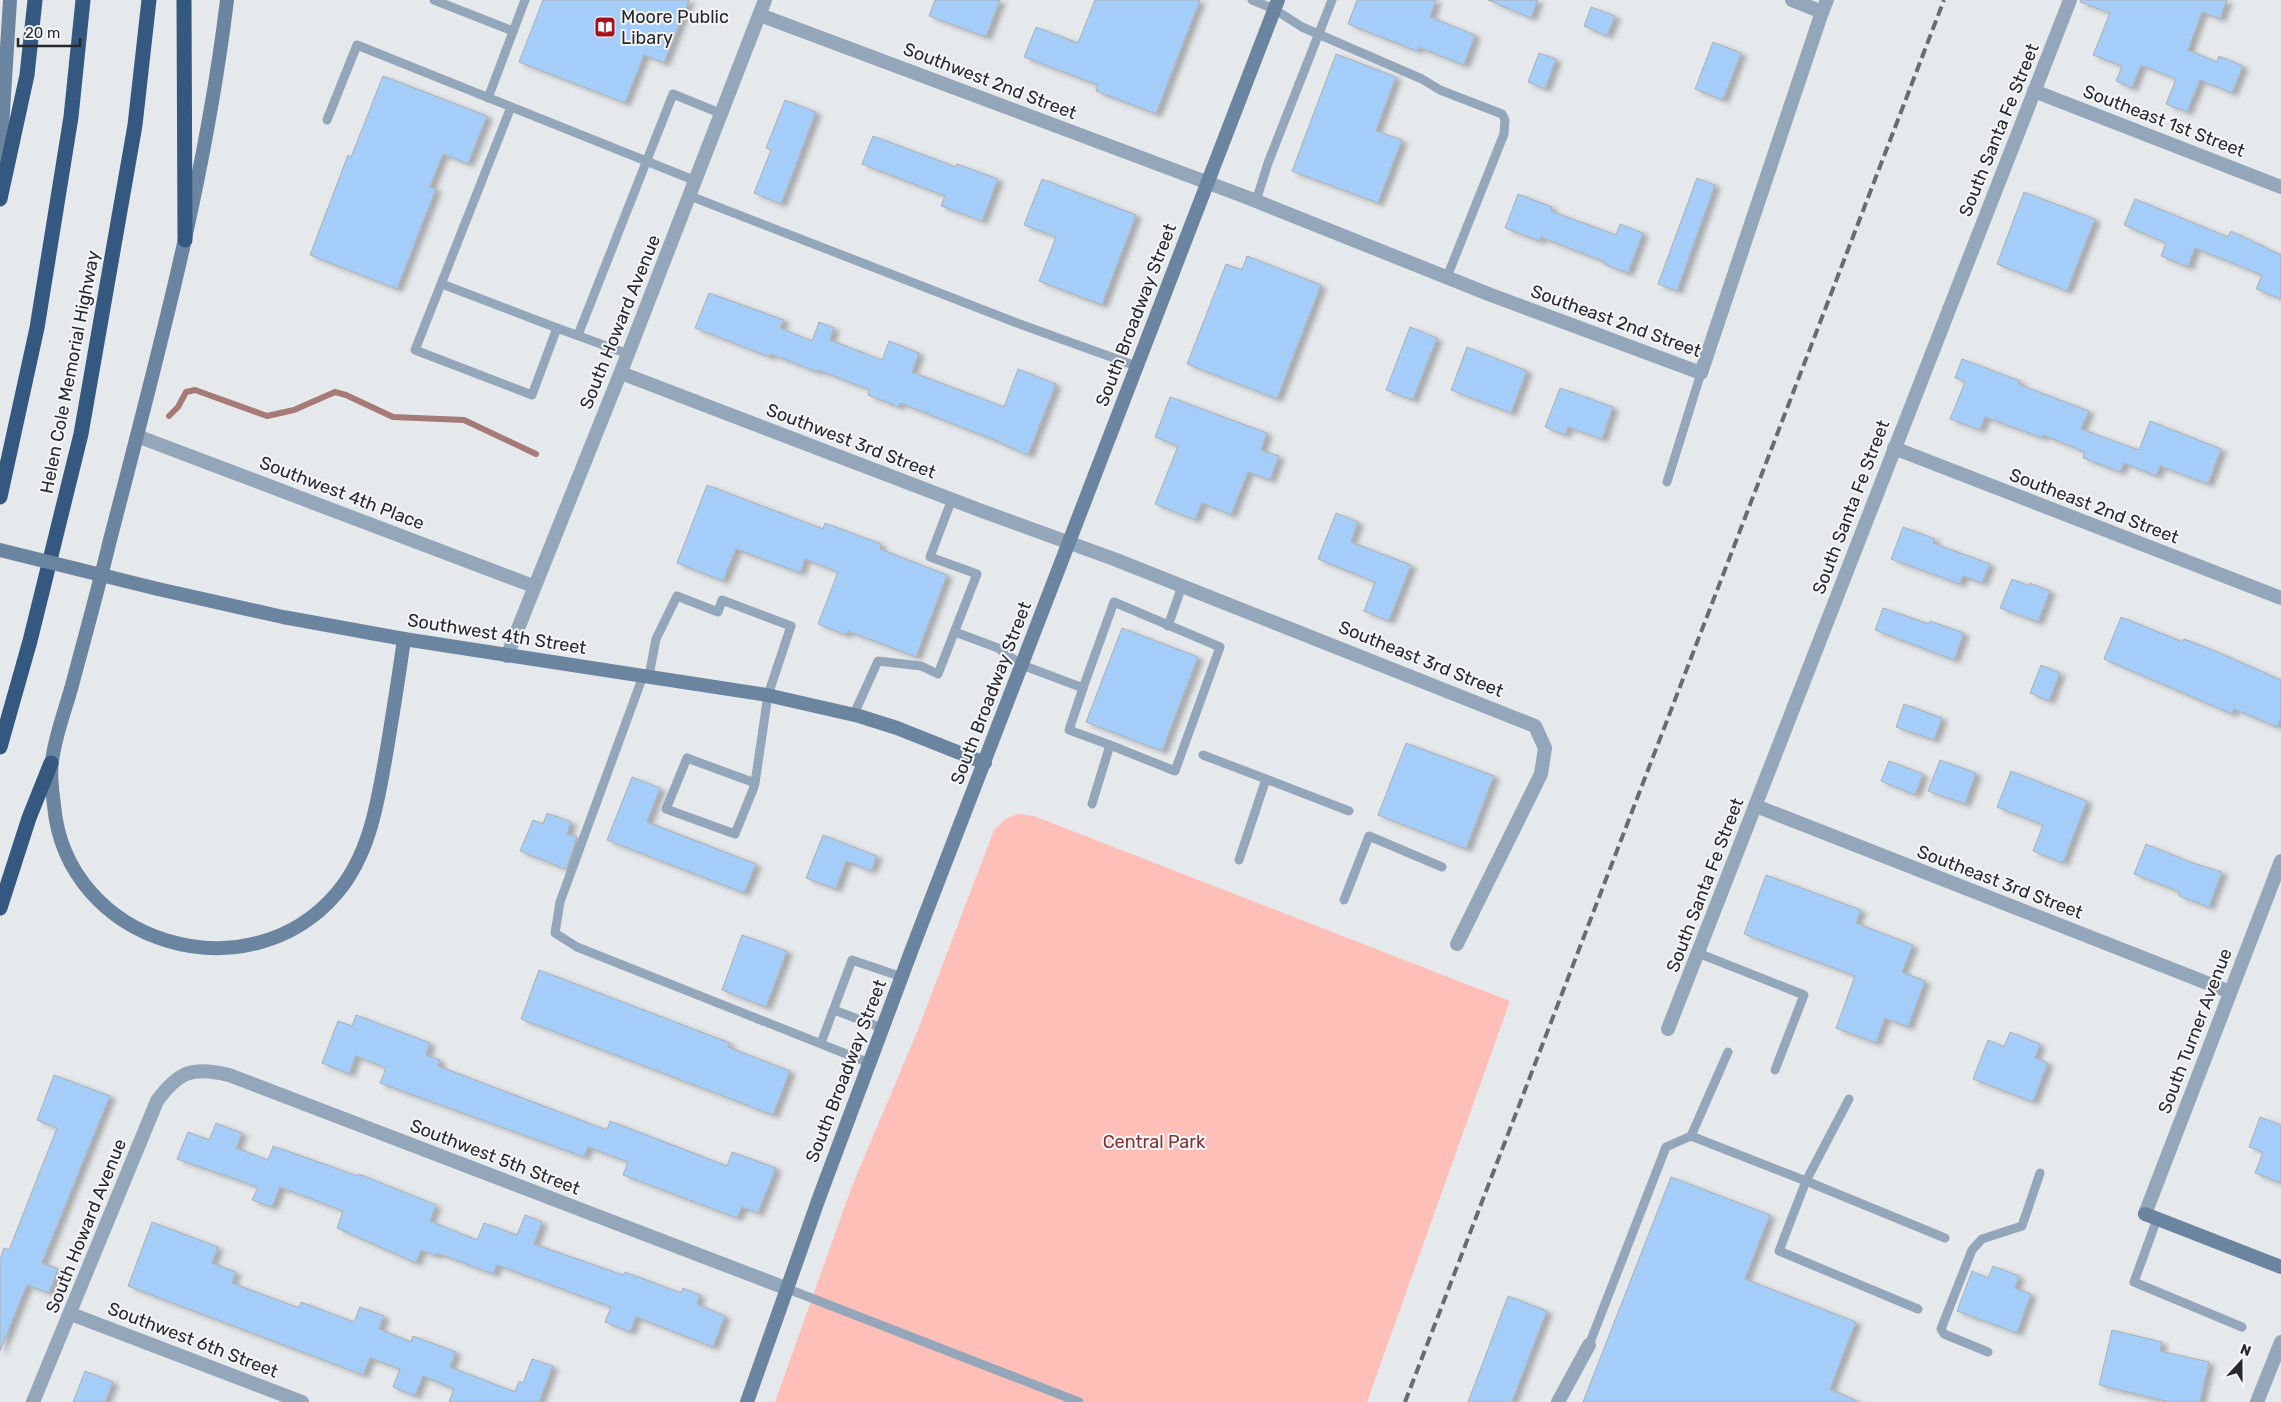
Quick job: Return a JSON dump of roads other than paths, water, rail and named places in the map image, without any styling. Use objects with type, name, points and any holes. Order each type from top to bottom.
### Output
[{"type":"highway","points":[[0,199],[27,75],[35,0]]},
{"type":"highway","points":[[0,497],[39,319],[71,117],[83,0]]},
{"type":"highway","name":"Helen Cole Memorial Highway","points":[[0,746],[30,641],[81,434],[135,124],[149,0]]},
{"type":"highway","points":[[184,0],[185,240]]},
{"type":"highway","points":[[0,908],[29,818],[51,763]]},
{"type":"main road","points":[[0,159],[10,0]]},
{"type":"main road","points":[[227,0],[211,105],[185,240],[137,436],[51,763],[54,808],[64,849],[85,887],[99,902],[133,927],[154,937],[177,944],[203,948],[234,947],[275,937],[298,926],[320,910],[337,893],[353,870],[366,843],[380,791],[404,639]]},
{"type":"main road","name":"South Broadway Street","points":[[747,1402],[819,1198],[882,1028],[1276,4]]},
{"type":"main road","name":"Southwest 4th Street","points":[[0,550],[158,589],[283,617],[506,656],[768,695],[854,714],[897,728],[985,763]]},
{"type":"main road","points":[[2151,1217],[2281,1267]]},
{"type":"street","name":"South Howard Avenue","points":[[506,656],[621,373],[765,0]]},
{"type":"street","points":[[1792,0],[1825,6]]},
{"type":"street","name":"South Santa Fe Street","points":[[1668,1029],[2070,0]]},
{"type":"street","name":"Southeast 2nd Street","points":[[1207,184],[1256,201],[1447,277],[1701,373],[1825,6]]},
{"type":"street","name":"Southwest 2nd Street","points":[[760,14],[1207,184]]},
{"type":"street","name":"Southeast 1st Street","points":[[2034,91],[2281,187]]},
{"type":"street","name":"Southwest 3rd Street","points":[[621,373],[1068,543]]},
{"type":"street","name":"Southwest 4th Place","points":[[137,436],[533,586]]},
{"type":"street","name":"Southeast 2nd Street","points":[[1894,448],[2281,598]]},
{"type":"street","name":"Southeast 3rd Street","points":[[1068,543],[1182,586],[1535,726],[1545,748],[1541,774],[1458,944]]},
{"type":"street","name":"Southeast 3rd Street","points":[[1756,806],[2230,992]]},
{"type":"street","name":"South Turner Avenue","points":[[2151,1217],[2230,992],[2281,861]]},
{"type":"street","name":"Southwest 5th Street","points":[[186,1073],[201,1071],[229,1075],[788,1289]]},
{"type":"street","name":"South Howard Avenue","points":[[33,1402],[157,1101],[168,1086],[186,1073]]},
{"type":"street","name":"Southwest 6th Street","points":[[70,1314],[302,1402]]},
{"type":"street","points":[[2257,1402],[2281,1342]]},
{"type":"street","points":[[1558,1402],[1590,1344]]},
{"type":"lane","points":[[434,0],[513,31]]},
{"type":"lane","points":[[488,98],[525,0]]},
{"type":"lane","points":[[1252,0],[1276,4],[1302,27],[1422,79],[1440,90],[1502,114],[1505,120],[1504,134],[1447,277]]},
{"type":"lane","points":[[1256,201],[1268,163],[1332,0]]},
{"type":"lane","points":[[327,120],[357,45],[696,181]]},
{"type":"lane","points":[[578,335],[672,94],[722,114]]},
{"type":"lane","points":[[511,107],[415,350],[532,395],[557,328]]},
{"type":"lane","points":[[690,196],[1008,319],[1136,366]]},
{"type":"lane","points":[[442,284],[628,354]]},
{"type":"lane","points":[[1667,482],[1701,373]]},
{"type":"lane","points":[[854,714],[878,662],[921,666],[938,674],[977,574],[930,557],[952,499]]},
{"type":"lane","points":[[1168,626],[1182,586]]},
{"type":"lane","points":[[755,783],[687,758],[666,808],[735,834],[755,783],[768,695],[791,626],[722,600],[718,612],[677,596],[656,639],[646,676],[560,902],[555,933],[577,947],[870,1062]]},
{"type":"lane","points":[[1114,602],[1220,648],[1175,771],[1069,730],[1082,688],[1114,602]]},
{"type":"lane","points":[[955,632],[998,648],[1022,665],[1082,688]]},
{"type":"lane","points":[[1092,804],[1110,746]]},
{"type":"lane","points":[[1203,755],[1349,811]]},
{"type":"lane","points":[[1239,860],[1266,778]]},
{"type":"lane","points":[[1344,900],[1368,836],[1442,867]]},
{"type":"lane","points":[[1698,954],[1804,995],[1775,1070]]},
{"type":"lane","points":[[821,1043],[852,960],[902,977]]},
{"type":"lane","points":[[834,1010],[882,1028]]},
{"type":"lane","points":[[1590,1344],[1666,1147],[1691,1136],[1728,1052]]},
{"type":"lane","points":[[1849,1099],[1806,1181],[1779,1251],[1918,1309]]},
{"type":"lane","points":[[1691,1136],[1945,1238]]},
{"type":"lane","points":[[1988,1352],[1944,1334],[1942,1328],[1972,1250],[1982,1239],[2022,1226],[2040,1173]]},
{"type":"lane","points":[[2151,1217],[2134,1282],[2242,1327]]},
{"type":"lane","points":[[788,1289],[1079,1402]]},
{"type":"waterway","points":[[169,416],[178,407],[186,392],[195,390],[267,416],[294,410],[335,392],[346,395],[393,417],[464,420],[536,454]]},
{"type":"railway","points":[[1405,1402],[1944,0]]},
{"type":"place","name":"Moore Public Libary","points":[[605,27]]},
{"type":"park label","name":"Central Park","points":[[1154,1142]]}]
